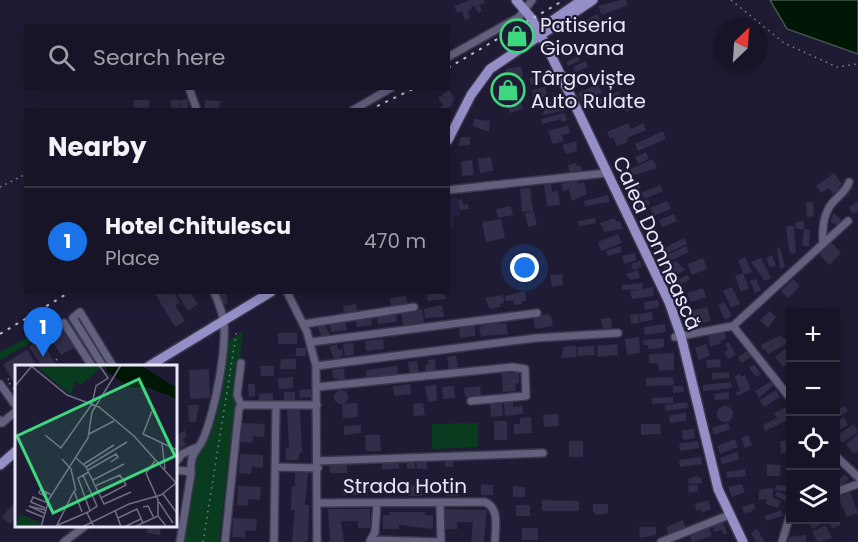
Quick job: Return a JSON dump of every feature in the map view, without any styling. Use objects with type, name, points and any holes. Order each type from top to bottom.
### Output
[{"type":"main road","points":[[516,0],[526,10],[540,33]]},
{"type":"main road","points":[[450,136],[471,95],[485,74],[582,0]]},
{"type":"main road","points":[[540,33],[551,30],[593,0]]},
{"type":"main road","name":"Calea Domnească","points":[[540,33],[546,58],[662,287],[678,337],[718,489],[738,542]]},
{"type":"main road","name":"Calea Domnească","points":[[540,33],[604,174]]},
{"type":"main road","points":[[151,365],[268,294]]},
{"type":"main road","points":[[0,465],[15,452]]},
{"type":"main road","name":"Calea Domnească","points":[[727,516],[743,542]]},
{"type":"street","points":[[450,56],[503,27],[526,10],[532,0]]},
{"type":"street","points":[[190,90],[196,108]]},
{"type":"street","points":[[356,108],[388,90]]},
{"type":"street","points":[[450,190],[604,174]]},
{"type":"street","points":[[823,243],[824,220],[828,207],[848,187],[849,182]]},
{"type":"street","points":[[678,337],[733,326],[848,221]]},
{"type":"street","points":[[191,474],[177,467],[183,454],[195,448],[204,438],[214,409],[224,321],[215,294]]},
{"type":"street","points":[[288,294],[311,342],[316,366],[317,542]]},
{"type":"street","points":[[304,324],[414,307]]},
{"type":"street","points":[[102,365],[73,318],[80,312],[112,365]]},
{"type":"street","points":[[311,342],[537,313]]},
{"type":"street","points":[[64,323],[91,365]]},
{"type":"street","points":[[733,326],[786,393]]},
{"type":"street","points":[[316,366],[536,338],[618,333]]},
{"type":"street","points":[[225,542],[241,405],[237,395],[241,363]]},
{"type":"street","points":[[317,387],[512,367],[525,369],[528,390],[526,396],[471,401]]},
{"type":"street","points":[[0,384],[15,404]]},
{"type":"street","points":[[241,405],[318,405]]},
{"type":"street","points":[[274,542],[276,405]]},
{"type":"street","points":[[0,420],[2,423],[15,412]]},
{"type":"street","points":[[180,542],[195,448]]},
{"type":"street","points":[[275,467],[543,453]]},
{"type":"street","points":[[840,460],[858,477]]},
{"type":"street","points":[[840,491],[858,484]]},
{"type":"street","name":"Strada Hotin","points":[[317,502],[485,502],[492,505],[495,511],[495,542]]},
{"type":"street","points":[[377,503],[375,532],[370,541],[441,542],[440,503]]},
{"type":"street","points":[[661,542],[727,516]]},
{"type":"street","points":[[782,542],[787,524]]},
{"type":"street","points":[[64,542],[83,527]]},
{"type":"path","points":[[731,0],[784,43],[837,67],[858,64]]},
{"type":"path","points":[[0,187],[24,175]]},
{"type":"path","points":[[203,542],[237,329]]},
{"type":"path","points":[[56,359],[60,365]]},
{"type":"path","points":[[9,380],[7,380],[15,391]]},
{"type":"shaded area","points":[[770,0],[858,0],[858,54],[787,29]]},
{"type":"shaded area","points":[[457,197],[460,216],[453,217],[454,226],[450,227],[450,199]]},
{"type":"green space","points":[[40,331],[42,336],[0,360],[0,352]]},
{"type":"green space","points":[[243,331],[219,542],[183,542],[198,451],[217,415],[228,341]]},
{"type":"green space","points":[[478,423],[478,447],[432,449],[432,424]]},
{"type":"building","points":[[470,0],[484,0],[485,3],[479,5],[482,11],[478,13],[475,6],[471,7],[472,9],[468,11],[470,18],[465,20],[462,11],[457,13],[454,6]]},
{"type":"building","points":[[626,0],[628,5],[602,15],[598,6]]},
{"type":"building","points":[[597,14],[602,23],[586,31],[582,22]]},
{"type":"building","points":[[521,29],[524,34],[504,47],[501,42]]},
{"type":"building","points":[[577,42],[580,49],[562,57],[559,49]]},
{"type":"building","points":[[578,56],[580,61],[568,66],[566,62]]},
{"type":"building","points":[[586,61],[588,67],[575,72],[573,67]]},
{"type":"building","points":[[521,66],[523,76],[509,81],[506,69]]},
{"type":"building","points":[[546,73],[548,81],[531,85],[529,78]]},
{"type":"building","points":[[585,73],[589,82],[575,88],[572,78]]},
{"type":"building","name":"Târgoviște Auto Rulate","points":[[510,82],[514,96],[507,99],[502,84]]},
{"type":"building","points":[[598,84],[602,93],[582,102],[578,93]]},
{"type":"building","points":[[545,87],[547,96],[534,99],[532,90]]},
{"type":"building","points":[[449,90],[454,99],[451,107],[439,108],[443,105],[438,98]]},
{"type":"building","points":[[619,91],[622,98],[618,100],[619,103],[608,107],[606,102],[587,110],[585,105]]},
{"type":"building","points":[[639,94],[643,105],[626,112],[621,102]]},
{"type":"building","points":[[188,99],[188,108],[181,108],[181,100]]},
{"type":"building","points":[[134,100],[149,100],[149,108],[133,107]]},
{"type":"building","points":[[171,100],[181,100],[180,108],[171,108]]},
{"type":"building","points":[[205,100],[220,101],[219,108],[204,108]]},
{"type":"building","points":[[520,100],[523,109],[510,113],[507,103]]},
{"type":"building","points":[[554,101],[555,103],[564,101],[566,110],[543,115],[545,103]]},
{"type":"building","points":[[565,113],[567,121],[561,122],[561,119],[542,124],[541,119]]},
{"type":"building","points":[[474,119],[490,121],[489,132],[473,126]]},
{"type":"building","points":[[628,123],[631,129],[643,123],[646,130],[627,138],[628,142],[617,146],[613,137],[610,139],[607,132]]},
{"type":"building","points":[[568,125],[570,133],[562,135],[564,141],[553,144],[548,131]]},
{"type":"building","points":[[663,131],[666,139],[638,151],[635,144]]},
{"type":"building","points":[[461,137],[470,137],[470,145],[458,146]]},
{"type":"building","points":[[576,141],[577,151],[566,154],[562,145]]},
{"type":"building","points":[[646,152],[649,159],[638,164],[635,157]]},
{"type":"building","points":[[491,157],[493,171],[480,173],[478,159]]},
{"type":"building","points":[[653,159],[657,168],[633,175],[630,169]]},
{"type":"building","points":[[472,160],[474,175],[462,176],[461,161]]},
{"type":"building","points":[[576,163],[577,166],[581,166],[582,170],[570,173],[568,165]]},
{"type":"building","points":[[834,173],[842,184],[840,189],[833,194],[829,188],[821,193],[816,186]]},
{"type":"building","points":[[577,180],[578,184],[584,182],[587,194],[572,201],[569,189],[563,191],[561,184]]},
{"type":"building","points":[[638,180],[641,188],[626,195],[623,187]]},
{"type":"building","points":[[551,184],[552,192],[558,191],[560,205],[547,206],[544,185]]},
{"type":"building","points":[[660,185],[663,191],[644,199],[641,193]]},
{"type":"building","points":[[530,188],[533,211],[522,212],[520,189]]},
{"type":"building","points":[[608,195],[610,202],[585,206],[584,201]]},
{"type":"building","points":[[462,199],[463,205],[468,204],[469,209],[460,210],[458,200]]},
{"type":"building","points":[[648,199],[650,204],[636,210],[634,204]]},
{"type":"building","points":[[667,201],[671,209],[654,216],[650,208]]},
{"type":"building","points":[[858,201],[858,211],[853,214],[849,207]]},
{"type":"building","points":[[806,202],[813,202],[814,216],[807,217]]},
{"type":"building","points":[[511,206],[513,215],[498,218],[496,209]]},
{"type":"building","points":[[534,211],[537,225],[528,227],[525,213]]},
{"type":"building","points":[[834,213],[841,219],[838,226],[830,222]]},
{"type":"building","points":[[674,214],[677,221],[662,227],[659,220]]},
{"type":"building","points":[[595,218],[596,223],[579,226],[578,221]]},
{"type":"building","points":[[614,218],[617,222],[620,221],[623,229],[604,232],[600,223]]},
{"type":"building","points":[[501,219],[505,238],[486,242],[482,222]]},
{"type":"building","points":[[804,221],[804,229],[796,229],[795,222]]},
{"type":"building","points":[[786,226],[794,226],[796,253],[791,254],[789,250]]},
{"type":"building","points":[[804,229],[810,230],[809,246],[802,246]]},
{"type":"building","points":[[618,234],[622,243],[601,251],[598,242]]},
{"type":"building","points":[[659,234],[662,246],[655,250],[649,238]]},
{"type":"building","points":[[684,238],[687,244],[663,255],[660,250]]},
{"type":"building","points":[[829,240],[841,253],[829,265],[817,252]]},
{"type":"building","points":[[620,246],[622,252],[608,256],[606,251]]},
{"type":"building","points":[[686,246],[689,252],[663,264],[660,258]]},
{"type":"building","points":[[780,247],[785,267],[780,269],[777,248]]},
{"type":"building","points":[[635,253],[636,260],[624,264],[622,256]]},
{"type":"building","points":[[772,255],[776,265],[770,268],[766,258]]},
{"type":"building","points":[[745,257],[752,272],[744,275],[738,260]]},
{"type":"building","points":[[703,258],[707,269],[692,275],[688,264]]},
{"type":"building","points":[[761,258],[771,278],[765,281],[751,262]]},
{"type":"building","points":[[640,261],[642,267],[633,270],[631,264]]},
{"type":"building","points":[[676,261],[685,270],[669,279],[663,267]]},
{"type":"building","points":[[638,270],[640,278],[632,280],[627,277],[626,274]]},
{"type":"building","points":[[743,273],[749,289],[741,292],[735,276]]},
{"type":"building","points":[[562,274],[563,285],[552,287],[550,275]]},
{"type":"building","points":[[688,275],[690,280],[674,287],[672,282]]},
{"type":"building","points":[[756,279],[761,290],[755,293],[750,281]]},
{"type":"building","points":[[793,279],[800,286],[788,298],[781,291]]},
{"type":"building","points":[[643,283],[643,289],[653,287],[654,296],[632,299],[630,291],[640,289],[622,290],[622,285]]},
{"type":"building","points":[[732,287],[740,304],[731,308],[723,291]]},
{"type":"building","points":[[703,288],[706,297],[691,302],[687,293]]},
{"type":"building","points":[[525,291],[526,301],[522,301],[522,304],[514,305],[513,300],[506,301],[505,296]]},
{"type":"building","points":[[155,294],[175,294],[180,303],[175,305],[185,321],[175,327]]},
{"type":"building","points":[[177,294],[191,294],[198,304],[188,311]]},
{"type":"building","points":[[220,294],[226,294],[228,303],[223,305]]},
{"type":"building","points":[[427,294],[444,294],[445,299],[428,301]]},
{"type":"building","points":[[503,295],[504,303],[500,304],[501,307],[490,309],[485,298]]},
{"type":"building","points":[[406,296],[408,305],[391,307],[390,298]]},
{"type":"building","points":[[658,300],[659,307],[645,310],[644,302]]},
{"type":"building","points":[[724,302],[732,316],[725,320],[718,305]]},
{"type":"building","points":[[356,304],[357,312],[344,314],[343,306]]},
{"type":"building","points":[[442,305],[444,317],[425,318],[424,309]]},
{"type":"building","points":[[707,307],[711,321],[686,328],[682,313]]},
{"type":"building","points":[[422,309],[424,323],[403,326],[401,312]]},
{"type":"building","points":[[770,311],[776,317],[768,328],[760,320]]},
{"type":"building","points":[[652,312],[653,320],[640,322],[639,314]]},
{"type":"building","points":[[396,313],[397,322],[378,324],[377,316]]},
{"type":"building","points":[[548,314],[551,316],[553,326],[535,329],[533,316]]},
{"type":"building","points":[[638,314],[639,323],[631,324],[630,315]]},
{"type":"building","points":[[371,317],[372,325],[357,327],[356,319]]},
{"type":"building","points":[[611,318],[612,328],[603,329],[601,319]]},
{"type":"building","points":[[81,319],[98,346],[94,350],[77,321]]},
{"type":"building","points":[[345,320],[347,330],[331,332],[329,322]]},
{"type":"building","points":[[499,321],[499,324],[506,323],[508,334],[481,336],[479,327]]},
{"type":"building","points":[[60,322],[75,347],[61,355],[46,331]]},
{"type":"building","points":[[324,322],[331,337],[323,340],[317,325]]},
{"type":"building","points":[[665,324],[666,332],[645,335],[644,327]]},
{"type":"building","points":[[475,326],[475,336],[460,338],[459,328]]},
{"type":"building","points":[[724,332],[726,339],[720,341],[721,344],[710,346],[708,335]]},
{"type":"building","points":[[278,333],[297,333],[297,344],[278,344]]},
{"type":"building","points":[[781,335],[784,339],[786,338],[786,344],[768,354],[761,345]]},
{"type":"building","points":[[639,337],[640,353],[627,355],[625,339]]},
{"type":"building","points":[[664,338],[664,346],[661,348],[648,349],[648,345],[644,345],[643,340]]},
{"type":"building","points":[[40,339],[56,365],[41,365],[29,347]]},
{"type":"building","points":[[383,339],[384,349],[366,351],[365,341]]},
{"type":"building","points":[[729,342],[736,355],[728,359],[724,352],[728,350],[725,344]]},
{"type":"building","points":[[353,343],[354,355],[345,356],[343,344]]},
{"type":"building","points":[[617,344],[618,355],[598,357],[597,346]]},
{"type":"building","points":[[706,344],[710,355],[699,361],[695,348]]},
{"type":"building","points":[[337,345],[338,350],[342,349],[343,356],[334,360],[329,346]]},
{"type":"building","points":[[576,346],[577,357],[561,358],[564,347]]},
{"type":"building","points":[[594,346],[595,355],[578,356],[577,347]]},
{"type":"building","points":[[296,348],[306,348],[306,356],[296,356]]},
{"type":"building","points":[[786,348],[786,364],[783,367],[775,357]]},
{"type":"building","points":[[27,350],[36,365],[15,365],[15,385],[3,364]]},
{"type":"building","points":[[747,351],[751,357],[741,363],[738,357]]},
{"type":"building","points":[[674,353],[674,370],[660,371],[657,363],[649,363],[649,354]]},
{"type":"building","points":[[456,355],[458,369],[449,370],[447,357]]},
{"type":"building","points":[[281,359],[296,359],[296,369],[280,369]]},
{"type":"building","points":[[435,359],[436,371],[426,372],[425,365],[429,364],[428,360]]},
{"type":"building","points":[[720,359],[721,367],[707,368],[706,360]]},
{"type":"building","points":[[417,361],[419,373],[410,374],[408,362]]},
{"type":"building","points":[[754,364],[761,374],[756,377],[749,368]]},
{"type":"building","points":[[260,366],[274,366],[274,376],[261,376]]},
{"type":"building","points":[[397,366],[398,376],[367,380],[366,370]]},
{"type":"building","points":[[344,368],[345,381],[338,382],[337,378],[333,379],[332,370]]},
{"type":"building","points":[[209,369],[210,398],[190,399],[189,370]]},
{"type":"building","points":[[519,372],[519,383],[515,384],[516,391],[503,392],[502,373]]},
{"type":"building","points":[[729,372],[729,378],[712,379],[712,373]]},
{"type":"building","points":[[740,374],[741,377],[745,375],[751,389],[737,396],[736,392],[740,391],[735,376]]},
{"type":"building","points":[[293,377],[293,388],[279,389],[278,378]]},
{"type":"building","points":[[673,377],[674,385],[646,386],[646,378]]},
{"type":"building","points":[[771,381],[774,385],[759,398],[755,391]]},
{"type":"building","points":[[731,382],[732,388],[703,391],[703,385]]},
{"type":"building","points":[[248,384],[255,384],[255,396],[249,397]]},
{"type":"building","points":[[410,384],[411,394],[394,396],[393,386]]},
{"type":"building","points":[[436,384],[437,401],[428,402],[425,387]]},
{"type":"building","points":[[454,386],[455,398],[443,399],[442,387]]},
{"type":"building","points":[[480,386],[481,396],[465,397],[464,388]]},
{"type":"building","points":[[673,386],[683,386],[684,392],[673,393]]},
{"type":"building","points":[[311,389],[311,397],[300,398],[299,390]]},
{"type":"building","points":[[341,390],[346,392],[348,397],[346,402],[341,404],[336,402],[334,397],[336,392]]},
{"type":"building","points":[[776,390],[780,397],[764,407],[760,400]]},
{"type":"building","points":[[284,392],[295,392],[295,400],[284,401]]},
{"type":"building","points":[[729,392],[729,399],[715,400],[714,394]]},
{"type":"building","points":[[273,393],[273,402],[259,403],[259,394]]},
{"type":"building","points":[[673,397],[673,403],[652,404],[652,398]]},
{"type":"building","points":[[513,402],[513,407],[523,406],[523,414],[505,416],[504,403]]},
{"type":"building","points":[[687,402],[688,408],[665,411],[665,405]]},
{"type":"building","points":[[357,403],[358,417],[343,418],[342,404]]},
{"type":"building","points":[[423,403],[425,415],[414,416],[413,404]]},
{"type":"building","points":[[502,403],[503,416],[491,417],[490,404]]},
{"type":"building","points":[[188,405],[199,405],[196,422],[189,422]]},
{"type":"building","points":[[725,406],[733,414],[725,422],[717,414]]},
{"type":"building","points":[[844,406],[848,411],[840,416],[840,408]]},
{"type":"building","points":[[786,407],[786,421],[765,431],[763,425],[777,418],[774,413]]},
{"type":"building","points":[[287,408],[300,408],[302,453],[299,453],[299,460],[286,460],[286,448],[289,448]]},
{"type":"building","points":[[686,413],[686,421],[670,423],[669,415]]},
{"type":"building","points":[[558,414],[559,426],[544,427],[543,415]]},
{"type":"building","points":[[531,417],[532,433],[514,434],[514,424],[520,424],[520,418]]},
{"type":"building","points":[[844,417],[848,425],[840,430],[840,420]]},
{"type":"building","points":[[494,421],[507,421],[507,440],[494,440]]},
{"type":"building","points":[[242,423],[265,424],[264,437],[253,436],[252,443],[241,442]]},
{"type":"building","points":[[728,423],[730,429],[714,435],[712,428]]},
{"type":"building","points":[[641,424],[660,424],[661,434],[641,435]]},
{"type":"building","points":[[854,424],[858,432],[842,443],[840,433]]},
{"type":"building","points":[[361,425],[361,433],[344,435],[344,426]]},
{"type":"building","points":[[694,429],[695,438],[683,440],[682,430]]},
{"type":"building","points":[[185,430],[186,437],[183,439],[186,445],[177,451],[177,435]]},
{"type":"building","points":[[858,434],[858,451],[854,454],[846,444]]},
{"type":"building","points":[[365,435],[380,435],[381,451],[366,451]]},
{"type":"building","points":[[748,435],[752,445],[745,448],[741,438]]},
{"type":"building","points":[[735,439],[738,447],[720,454],[717,446]]},
{"type":"building","points":[[569,441],[583,441],[583,457],[569,457]]},
{"type":"building","points":[[698,441],[699,448],[680,451],[679,443]]},
{"type":"building","points":[[780,441],[786,441],[786,453],[781,453]]},
{"type":"building","points":[[737,452],[739,459],[722,465],[720,458]]},
{"type":"building","points":[[240,454],[263,455],[263,468],[252,467],[251,474],[239,473]]},
{"type":"building","points":[[701,457],[702,464],[680,467],[679,460]]},
{"type":"building","points":[[407,458],[415,458],[415,469],[407,469]]},
{"type":"building","points":[[416,459],[427,459],[427,469],[417,469]]},
{"type":"building","points":[[445,459],[453,459],[453,467],[445,467]]},
{"type":"building","points":[[382,460],[399,460],[399,469],[382,469]]},
{"type":"building","points":[[329,462],[347,462],[347,473],[330,473]]},
{"type":"building","points":[[767,464],[781,465],[780,476],[767,476]]},
{"type":"building","points":[[745,469],[746,476],[727,478],[726,472]]},
{"type":"building","points":[[295,472],[308,473],[305,505],[309,505],[308,540],[304,542],[292,542],[295,510],[291,510],[292,486],[295,486]]},
{"type":"building","points":[[845,474],[849,479],[840,486],[840,478]]},
{"type":"building","points":[[696,476],[701,478],[702,483],[689,484],[688,479]]},
{"type":"building","points":[[481,484],[493,485],[493,495],[481,495]]},
{"type":"building","points":[[697,484],[698,491],[689,493],[688,486]]},
{"type":"building","points":[[742,484],[745,492],[732,497],[728,487]]},
{"type":"building","points":[[343,485],[368,485],[368,495],[343,495]]},
{"type":"building","points":[[408,485],[422,486],[422,496],[408,496]]},
{"type":"building","points":[[446,485],[458,485],[458,496],[446,496]]},
{"type":"building","points":[[776,485],[786,486],[786,491],[775,490]]},
{"type":"building","points":[[238,486],[261,487],[260,500],[248,499],[248,506],[237,505]]},
{"type":"building","points":[[513,486],[525,487],[525,497],[513,497]]},
{"type":"building","points":[[771,488],[773,498],[781,501],[778,508],[766,504],[766,499],[759,500],[759,490]]},
{"type":"building","points":[[777,491],[786,495],[786,501],[775,496]]},
{"type":"building","points":[[850,492],[858,513],[847,517],[840,496]]},
{"type":"building","points":[[542,500],[579,501],[579,511],[542,511]]},
{"type":"building","points":[[708,500],[711,509],[702,513],[701,509],[697,511],[695,504]]},
{"type":"building","points":[[754,503],[755,509],[751,510],[752,512],[744,513],[742,507]]},
{"type":"building","points":[[13,504],[15,506],[15,517],[10,524],[2,517]]},
{"type":"building","points":[[593,504],[608,504],[608,513],[597,515],[593,512]]},
{"type":"building","points":[[516,505],[530,505],[530,516],[516,516]]},
{"type":"building","points":[[328,509],[370,509],[370,528],[358,528],[358,521],[341,521],[344,542],[328,542],[330,540]]},
{"type":"building","points":[[444,509],[487,510],[484,542],[471,542],[473,522],[457,522],[457,529],[444,529]]},
{"type":"building","points":[[781,510],[783,516],[766,521],[765,516]]},
{"type":"building","points":[[390,512],[425,512],[425,515],[433,515],[433,529],[399,525],[399,529],[383,529],[383,515],[390,515]]},
{"type":"building","points":[[233,518],[257,519],[256,531],[245,530],[245,538],[232,537]]},
{"type":"building","points":[[683,520],[686,528],[669,535],[666,527]]},
{"type":"building","points":[[723,522],[727,533],[724,535],[722,530],[714,532],[712,525]]},
{"type":"building","points":[[840,522],[841,525],[832,529],[830,524]]},
{"type":"building","points":[[810,524],[821,524],[813,529]]},
{"type":"building","points":[[825,525],[832,538],[818,542],[812,532]]},
{"type":"building","points":[[148,527],[161,527],[160,535],[147,533]]},
{"type":"building","points":[[639,527],[656,527],[656,535],[640,538]]},
{"type":"building","points":[[709,527],[712,536],[692,542],[689,533]]},
{"type":"building","points":[[522,528],[538,528],[538,540],[522,540]]},
{"type":"building","points":[[757,529],[765,542],[756,542],[751,533]]},
{"type":"building","points":[[806,535],[806,542],[789,542],[789,537]]},
{"type":"railway","points":[[450,67],[564,0]]},
{"type":"railway","points":[[373,108],[411,90]]},
{"type":"railway","points":[[0,334],[67,294]]},
{"type":"place","name":"Patiseria Giovana","points":[[517,36]]},
{"type":"place","name":"Târgoviște Auto Rulate","points":[[508,90]]},
{"type":"place","name":"Hotel Chitulescu","points":[[43,357]]}]
